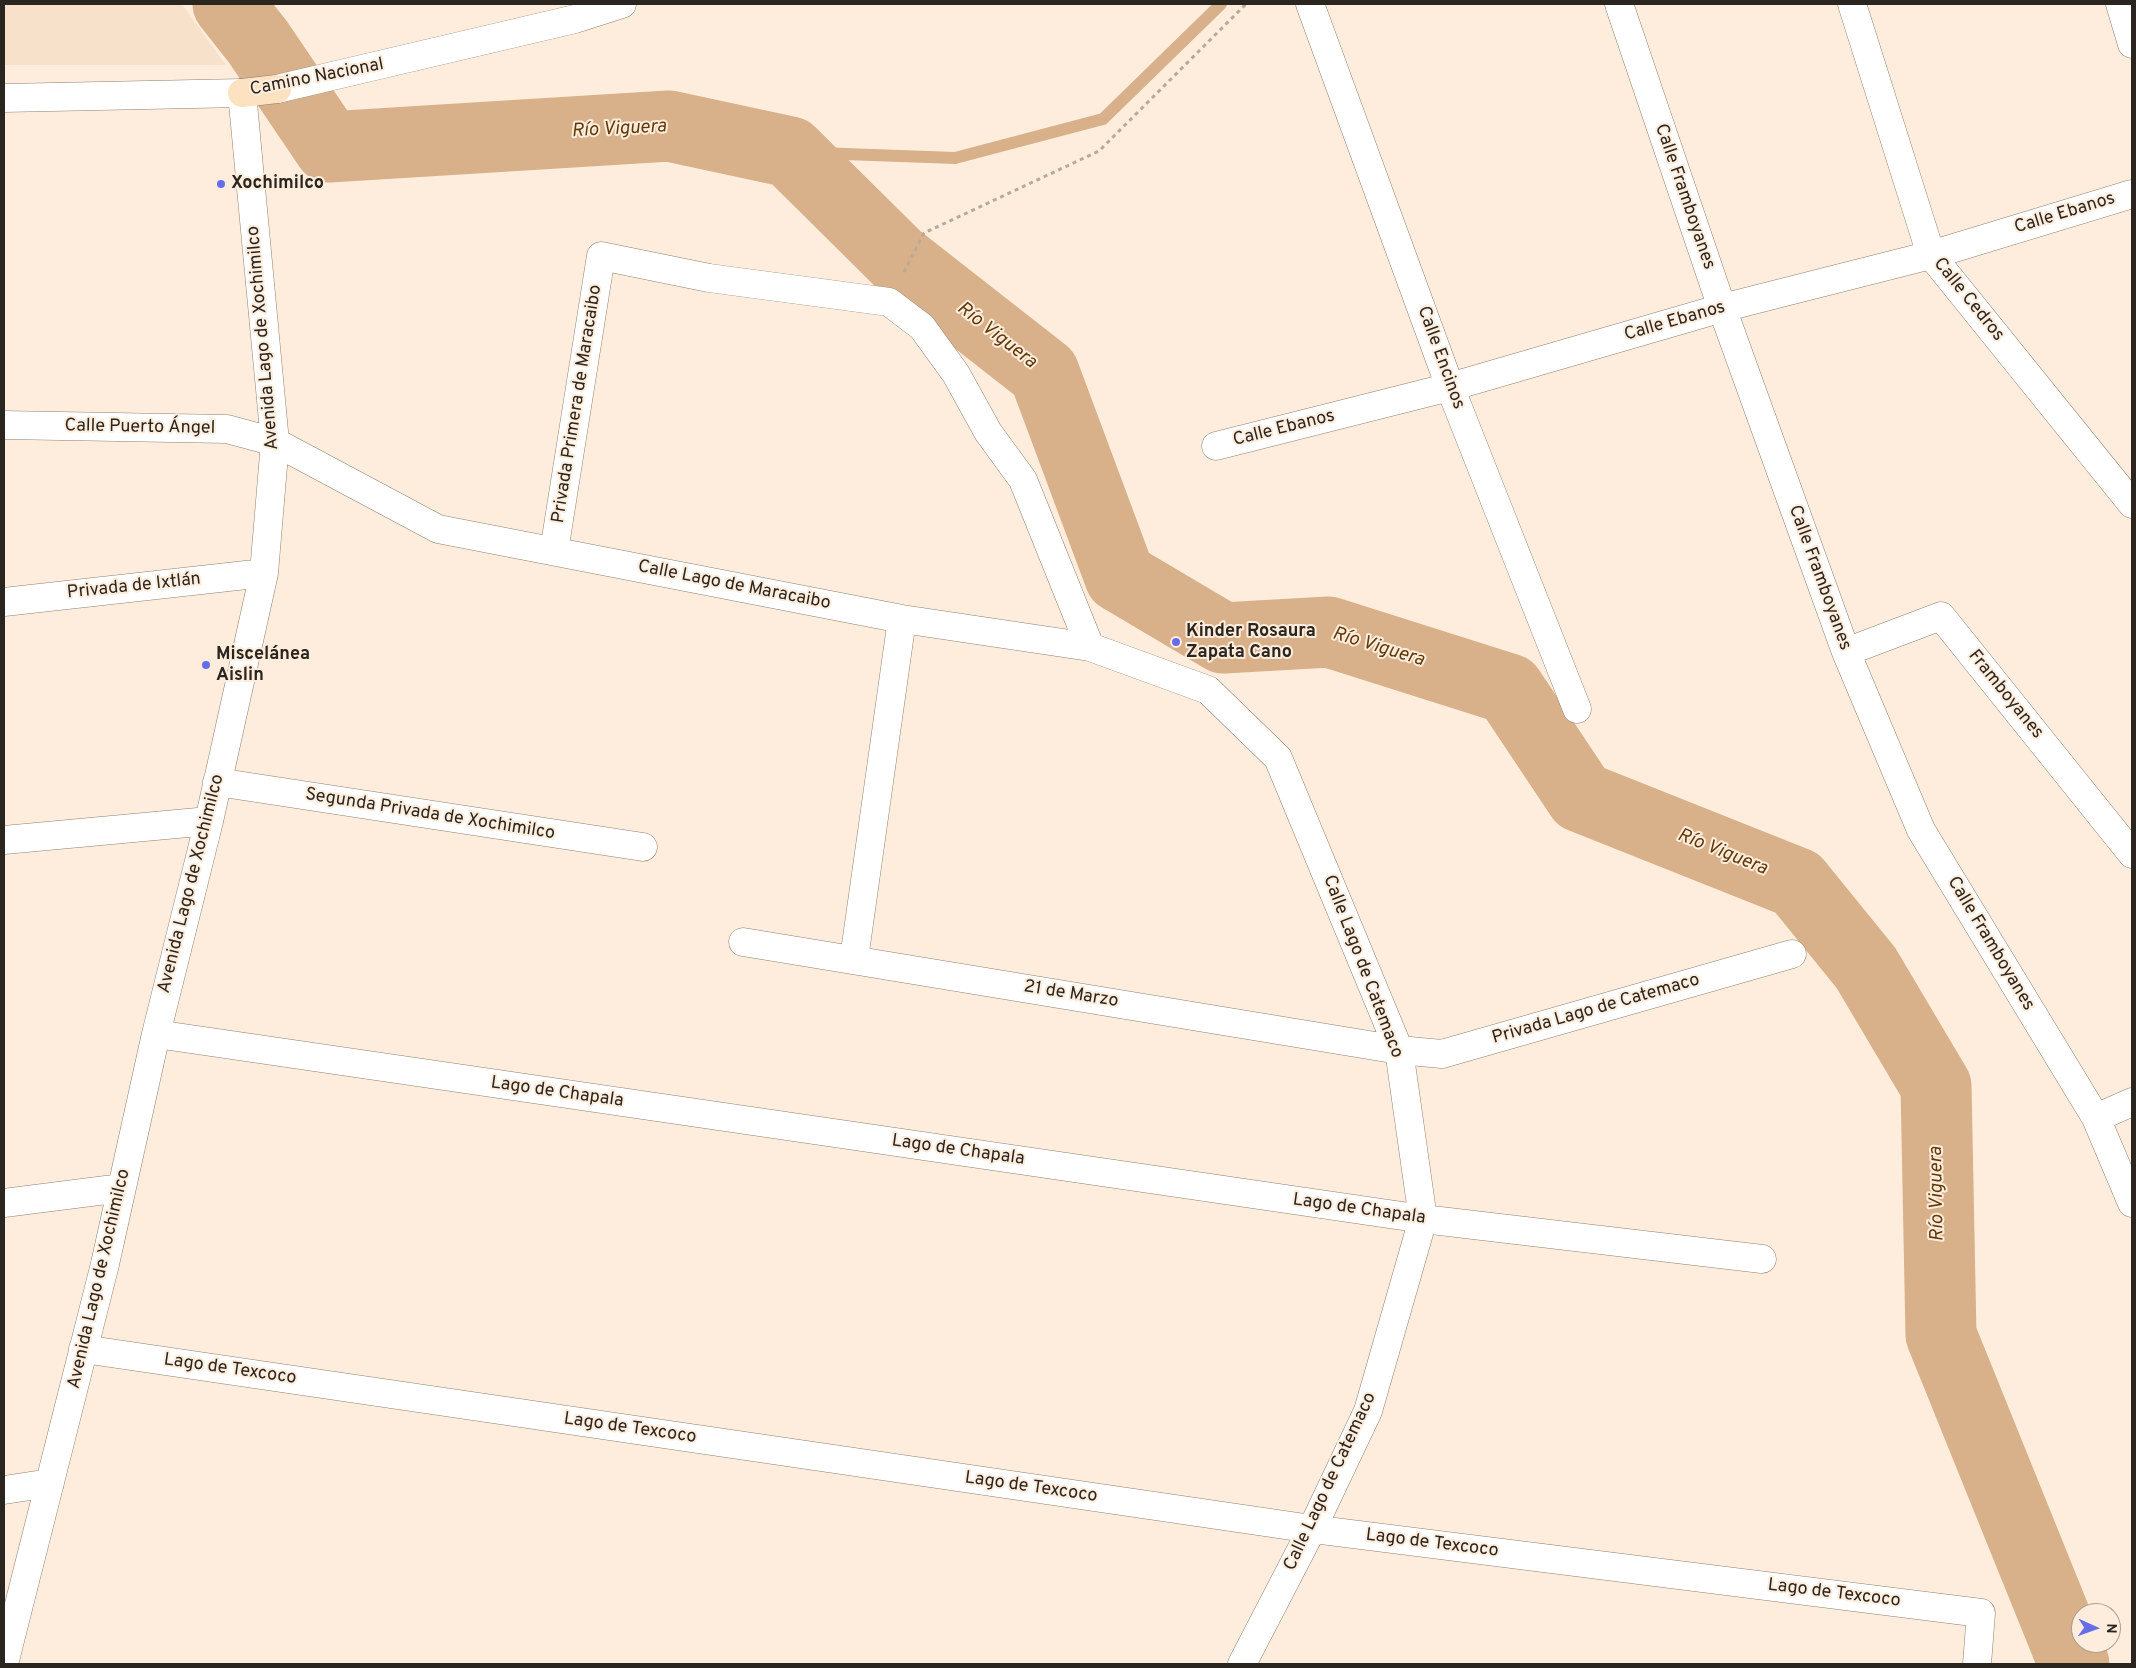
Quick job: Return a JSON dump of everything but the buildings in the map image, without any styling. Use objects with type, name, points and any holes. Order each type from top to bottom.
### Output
[{"type":"main road","name":"Camino Nacional","points":[[242,93],[277,89]]},
{"type":"street","name":"Camino Nacional","points":[[277,89],[574,19],[622,4]]},
{"type":"street","name":"Calle Encinos","points":[[1310,4],[1450,387],[1577,709]]},
{"type":"street","name":"Calle Framboyanes","points":[[1619,4],[1722,308],[1846,652],[1921,830],[2096,1118],[2132,1203]]},
{"type":"street","name":"Calle Cedros","points":[[1852,4],[1931,255],[2132,504]]},
{"type":"street","points":[[2120,4],[2132,44]]},
{"type":"street","name":"Camino Nacional","points":[[4,98],[242,93]]},
{"type":"street","name":"Avenida Lago de Xochimilco","points":[[4,1664],[122,1188],[156,1034],[209,821],[264,573],[275,442],[242,93]]},
{"type":"street","name":"Calle Ebanos","points":[[1216,446],[1450,387],[1722,308],[1931,255],[2132,194]]},
{"type":"street","name":"Privada Primera de Maracaibo","points":[[554,551],[601,256],[709,278],[889,302]]},
{"type":"street","points":[[889,302],[922,327],[956,374],[988,432],[1023,480],[1090,647]]},
{"type":"street","name":"Calle Puerto Ángel","points":[[4,425],[227,429],[275,442]]},
{"type":"street","name":"Calle Lago de Maracaibo","points":[[275,442],[438,529],[902,619],[1090,647],[1208,690]]},
{"type":"street","name":"Privada de Ixtlán","points":[[4,602],[264,573]]},
{"type":"street","name":"Framboyanes","points":[[1846,652],[1941,616],[2132,854]]},
{"type":"street","points":[[854,959],[902,619]]},
{"type":"street","name":"Calle Lago de Catemaco","points":[[1208,690],[1278,758],[1399,1050],[1423,1219],[1368,1410],[1312,1529],[1242,1664]]},
{"type":"street","name":"Segunda Privada de Xochimilco","points":[[217,782],[643,847]]},
{"type":"street","points":[[4,840],[209,821]]},
{"type":"street","name":"21 de Marzo","points":[[743,942],[1399,1050]]},
{"type":"street","name":"Privada Lago de Catemaco","points":[[1399,1050],[1442,1054],[1792,954]]},
{"type":"street","name":"Lago de Chapala","points":[[156,1034],[1423,1219],[1762,1259]]},
{"type":"street","points":[[2096,1118],[2132,1102]]},
{"type":"street","points":[[4,1203],[122,1188]]},
{"type":"street","name":"Lago de Texcoco","points":[[83,1348],[1312,1529],[1981,1612],[1977,1664]]},
{"type":"street","points":[[4,1490],[50,1483]]},
{"type":"path","points":[[889,302],[924,233],[1099,151],[1246,4]]},
{"type":"shaded area","points":[[4,4],[182,4],[226,65],[4,65]]},
{"type":"waterway","name":"Río Viguera","points":[[228,4],[258,42],[329,147],[669,126],[790,152],[897,258],[1044,373],[1120,577],[1223,638],[1329,632],[1509,689],[1581,797],[1797,883],[1866,968],[1936,1086],[1941,1335],[2074,1664]]},
{"type":"waterway","points":[[790,152],[955,158],[1103,119],[1221,4]]},
{"type":"place","name":"Xochimilco","points":[[221,184]]},
{"type":"place","name":"Kinder Rosaura Zapata Cano","points":[[1176,642]]},
{"type":"place","name":"Miscelánea Aislin","points":[[206,665]]}]
